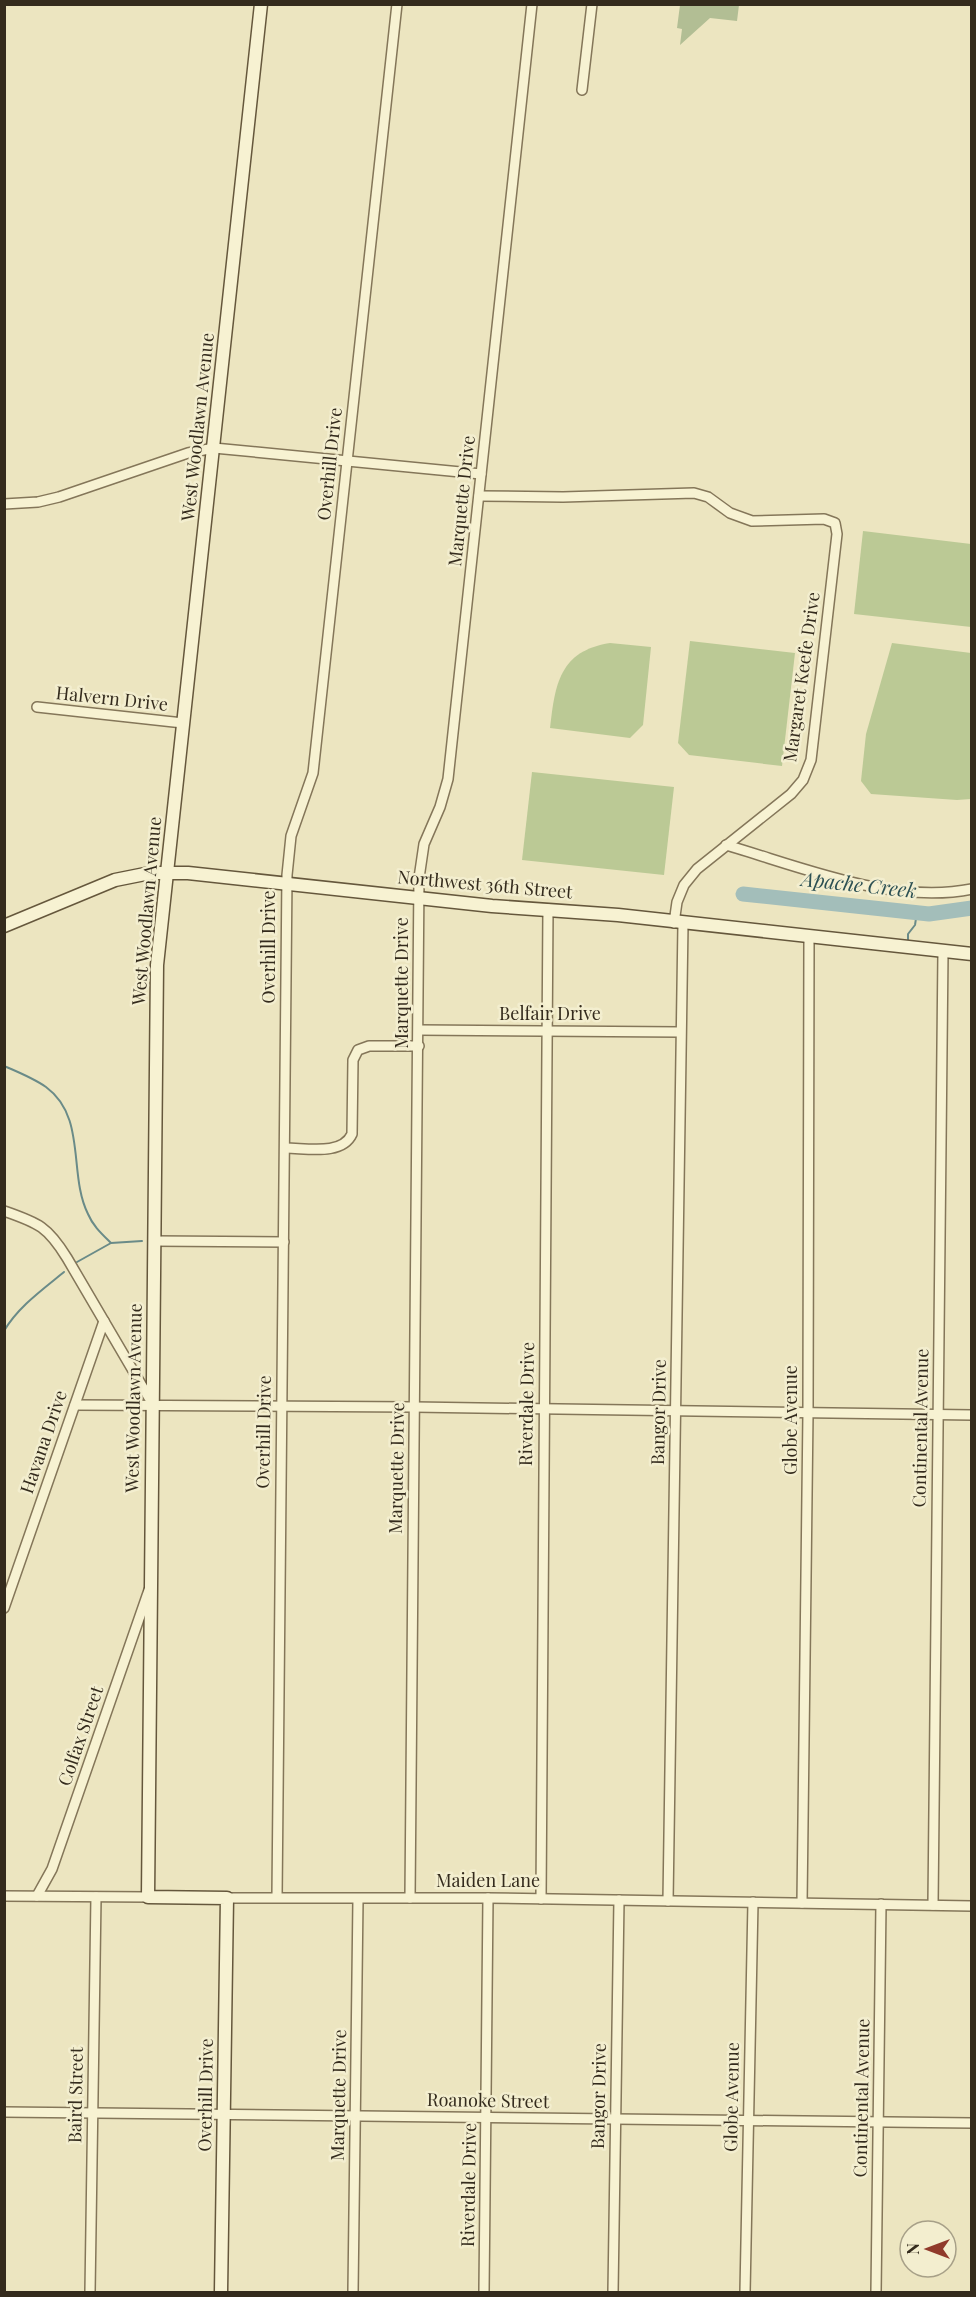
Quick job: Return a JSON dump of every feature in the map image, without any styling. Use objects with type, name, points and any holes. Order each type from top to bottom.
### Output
[{"type":"street","name":"West Woodlawn Avenue","points":[[148,1897],[157,965],[261,4]]},
{"type":"street","name":"Overhill Drive","points":[[278,1897],[287,884],[291,836],[313,773],[397,4]]},
{"type":"street","name":"Marquette Drive","points":[[410,1898],[419,1046],[418,898],[424,844],[440,807],[448,779],[532,4]]},
{"type":"street","points":[[582,90],[592,4]]},
{"type":"street","points":[[4,504],[38,502],[59,497],[188,453],[214,448],[481,474]]},
{"type":"street","name":"Margaret Keefe Drive","points":[[479,496],[563,497],[694,493],[708,497],[730,513],[752,522],[824,519],[836,523],[811,760],[802,780],[791,794],[697,869],[684,885],[676,902],[679,923]]},
{"type":"street","name":"Halvern Drive","points":[[37,707],[183,723]]},
{"type":"street","points":[[726,845],[871,887],[923,894],[972,889]]},
{"type":"street","name":"Northwest 36th Street","points":[[4,926],[113,880],[138,874],[188,873],[972,954]]},
{"type":"street","name":"Riverdale Drive","points":[[541,1899],[549,1030],[548,909]]},
{"type":"street","name":"Bangor Drive","points":[[669,1901],[680,1032],[679,923]]},
{"type":"street","name":"Globe Avenue","points":[[802,1904],[808,1413],[809,937]]},
{"type":"street","name":"Continental Avenue","points":[[933,1905],[943,952]]},
{"type":"street","name":"Belfair Drive","points":[[419,1030],[680,1032]]},
{"type":"street","points":[[286,1148],[336,1149],[350,1139],[352,1134],[353,1060],[358,1050],[369,1046],[419,1046]]},
{"type":"street","points":[[4,1211],[45,1228],[52,1236],[152,1404]]},
{"type":"street","points":[[154,1241],[284,1242]]},
{"type":"street","name":"Havana Drive","points":[[4,1608],[104,1321]]},
{"type":"street","points":[[75,1404],[972,1415]]},
{"type":"street","name":"Colfax Street","points":[[37,1896],[52,1869],[150,1585]]},
{"type":"street","name":"Maiden Lane","points":[[4,1896],[488,1898],[972,1906]]},
{"type":"street","name":"Baird Street","points":[[90,2292],[96,1898]]},
{"type":"street","name":"Overhill Drive","points":[[221,2292],[227,1898]]},
{"type":"street","name":"Riverdale Drive","points":[[484,2292],[488,1898]]},
{"type":"street","name":"Marquette Drive","points":[[353,2292],[358,1899]]},
{"type":"street","name":"Bangor Drive","points":[[613,2292],[619,1900]]},
{"type":"street","name":"Globe Avenue","points":[[745,2292],[753,1902]]},
{"type":"street","name":"Continental Avenue","points":[[876,2292],[881,1904]]},
{"type":"street","name":"Roanoke Street","points":[[4,2112],[972,2123]]},
{"type":"green space","points":[[680,5],[739,5],[737,21],[710,18],[680,45],[682,29],[677,28]]},
{"type":"green space","points":[[863,531],[971,544],[971,627],[854,614]]},
{"type":"green space","points":[[690,641],[795,653],[782,766],[689,755],[678,743]]},
{"type":"green space","points":[[610,643],[651,647],[643,725],[630,738],[550,728],[558,684],[570,662],[593,647]]},
{"type":"green space","points":[[892,643],[971,653],[971,799],[871,794],[861,781],[866,734]]},
{"type":"green space","points":[[532,772],[674,787],[664,875],[522,860]]},
{"type":"waterway","name":"Apache Creek","points":[[743,894],[929,914],[972,908]]},
{"type":"waterway","points":[[908,940],[908,934],[915,925],[917,912]]},
{"type":"waterway","points":[[4,1066],[41,1084],[59,1099],[72,1130],[82,1198],[92,1222],[111,1243]]},
{"type":"waterway","name":"Apache Creek","points":[[77,1262],[111,1243],[142,1241]]},
{"type":"waterway","name":"Apache Creek","points":[[4,1331],[23,1307],[64,1272]]}]
